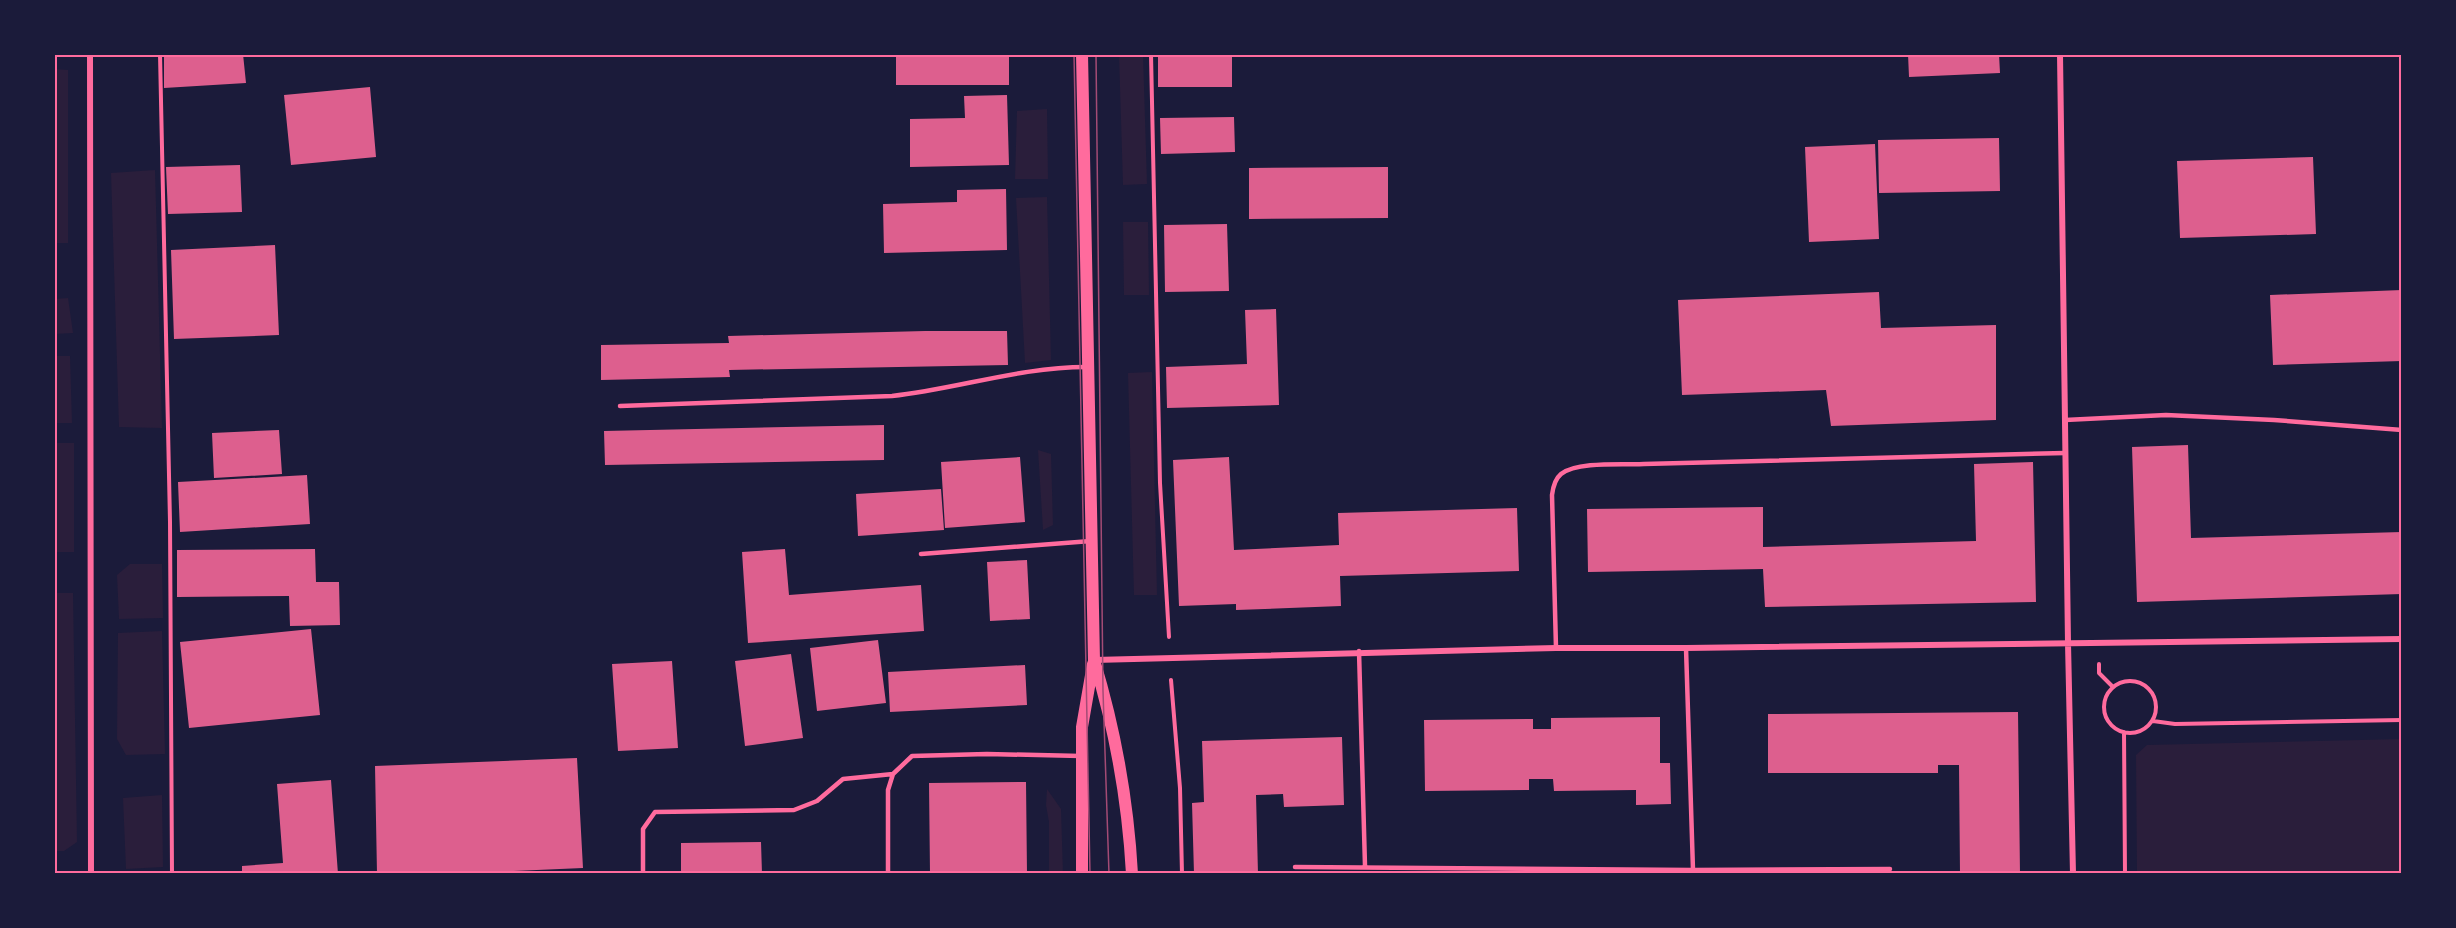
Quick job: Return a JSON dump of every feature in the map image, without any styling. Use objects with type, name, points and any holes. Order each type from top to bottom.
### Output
[{"type":"main road","points":[[1082,54],[1094,660],[1082,727],[1082,874]]},
{"type":"main road","points":[[1094,660],[1113,731],[1126,809],[1132,874]]},
{"type":"street","points":[[90,54],[92,874]]},
{"type":"street","points":[[2060,54],[2073,874]]},
{"type":"street","points":[[1094,660],[1359,651],[2402,639]]},
{"type":"lane","points":[[620,406],[892,396],[924,393],[1030,371],[1088,367]]},
{"type":"lane","points":[[2065,420],[2166,415],[2274,420],[2402,430]]},
{"type":"lane","points":[[1556,648],[1552,495],[1559,475],[1568,469],[1579,466],[2065,453]]},
{"type":"lane","points":[[921,554],[1091,541]]},
{"type":"lane","points":[[1686,648],[1693,870]]},
{"type":"lane","points":[[1359,651],[1365,866]]},
{"type":"lane","points":[[888,874],[888,790],[893,774],[912,756],[987,754],[1081,756]]},
{"type":"lane","points":[[643,874],[643,829],[654,812],[794,810],[817,801],[843,779],[893,774]]},
{"type":"lane","points":[[1295,867],[1890,869]]},
{"type":"path","points":[[160,54],[169,499],[172,874]]},
{"type":"path","points":[[1151,54],[1160,483]]},
{"type":"path","points":[[2099,673],[2113,687]]},
{"type":"path","points":[[2133,681],[2147,687],[2155,699],[2156,713],[2153,721],[2142,730],[2124,732],[2114,727],[2105,715],[2105,700],[2113,687],[2119,683],[2133,681]]},
{"type":"path","points":[[2153,721],[2175,724],[2402,720]]},
{"type":"path","points":[[2124,732],[2125,874]]},
{"type":"shaded area","points":[[1119,54],[1143,54],[1147,184],[1123,185]]},
{"type":"shaded area","points":[[54,69],[68,70],[68,243],[54,243]]},
{"type":"shaded area","points":[[1047,109],[1048,179],[1015,179],[1017,111]]},
{"type":"shaded area","points":[[155,170],[162,428],[119,427],[111,173]]},
{"type":"shaded area","points":[[1047,197],[1051,360],[1025,363],[1016,198]]},
{"type":"shaded area","points":[[1123,222],[1148,222],[1149,295],[1124,295]]},
{"type":"shaded area","points":[[68,298],[73,333],[54,334],[54,299]]},
{"type":"shaded area","points":[[54,356],[70,356],[72,423],[54,423]]},
{"type":"shaded area","points":[[1152,372],[1157,595],[1134,595],[1128,373]]},
{"type":"shaded area","points":[[54,443],[74,443],[74,552],[54,552]]},
{"type":"shaded area","points":[[1038,450],[1051,454],[1053,525],[1043,530]]},
{"type":"shaded area","points":[[130,564],[162,564],[163,618],[119,619],[117,575]]},
{"type":"shaded area","points":[[54,593],[73,593],[77,842],[64,851],[54,851]]},
{"type":"shaded area","points":[[162,631],[165,754],[126,755],[117,739],[118,633]]},
{"type":"shaded area","points":[[2402,739],[2402,874],[2137,874],[2136,755],[2147,745]]},
{"type":"shaded area","points":[[1047,789],[1061,809],[1063,874],[1049,874]]},
{"type":"shaded area","points":[[162,795],[163,867],[126,869],[123,798]]},
{"type":"building","points":[[164,54],[243,54],[246,83],[164,88]]},
{"type":"building","points":[[896,54],[1009,54],[1009,85],[896,85]]},
{"type":"building","points":[[1158,54],[1232,54],[1232,87],[1158,87]]},
{"type":"building","points":[[1908,54],[1999,54],[2000,73],[1909,77]]},
{"type":"building","points":[[370,87],[376,157],[291,165],[284,95]]},
{"type":"building","points":[[1007,95],[1009,165],[910,167],[910,119],[965,118],[964,96]]},
{"type":"building","points":[[1234,117],[1235,152],[1161,154],[1160,118]]},
{"type":"building","points":[[1999,138],[2000,191],[1879,193],[1878,140]]},
{"type":"building","points":[[1875,144],[1879,239],[1809,242],[1805,147]]},
{"type":"building","points":[[2313,157],[2316,234],[2180,238],[2177,161]]},
{"type":"building","points":[[240,165],[242,212],[168,214],[166,167]]},
{"type":"building","points":[[1388,167],[1388,218],[1249,219],[1249,168]]},
{"type":"building","points":[[1006,189],[1007,250],[884,253],[883,204],[957,202],[957,190]]},
{"type":"building","points":[[1227,224],[1229,291],[1165,292],[1164,225]]},
{"type":"building","points":[[275,245],[279,335],[174,339],[171,250]]},
{"type":"building","points":[[2402,290],[2402,361],[2273,365],[2270,295]]},
{"type":"building","points":[[1879,292],[1881,328],[1996,325],[1996,420],[1831,426],[1826,390],[1682,395],[1678,300]]},
{"type":"building","points":[[1276,309],[1279,405],[1167,408],[1166,367],[1247,364],[1245,310]]},
{"type":"building","points":[[1007,331],[1008,365],[729,370],[730,377],[601,380],[601,345],[729,343],[728,336]]},
{"type":"building","points":[[884,425],[884,460],[605,465],[604,431]]},
{"type":"building","points":[[279,430],[282,474],[214,478],[212,433]]},
{"type":"building","points":[[2188,445],[2191,538],[2402,532],[2402,594],[2137,602],[2132,447]]},
{"type":"building","points":[[1020,457],[1025,522],[945,528],[941,462]]},
{"type":"building","points":[[1229,457],[1234,550],[1339,545],[1338,513],[1517,508],[1519,571],[1340,576],[1341,606],[1236,610],[1236,604],[1179,606],[1173,460]]},
{"type":"building","points":[[2033,462],[2036,602],[1765,607],[1763,569],[1588,572],[1587,509],[1763,507],[1763,547],[1976,541],[1974,464]]},
{"type":"building","points":[[307,475],[310,524],[180,532],[178,482]]},
{"type":"building","points":[[941,489],[944,530],[858,536],[856,494]]},
{"type":"building","points":[[315,549],[316,582],[339,582],[340,625],[290,626],[289,596],[177,597],[177,550]]},
{"type":"building","points":[[785,549],[789,595],[921,585],[924,631],[748,643],[742,552]]},
{"type":"building","points":[[1027,560],[1030,619],[990,621],[987,562]]},
{"type":"building","points":[[311,629],[320,715],[189,728],[180,642]]},
{"type":"building","points":[[878,640],[886,703],[817,711],[810,648]]},
{"type":"building","points":[[791,654],[803,738],[745,746],[735,661]]},
{"type":"building","points":[[672,661],[678,748],[618,751],[612,664]]},
{"type":"building","points":[[1025,665],[1027,705],[890,712],[888,672]]},
{"type":"building","points":[[2018,712],[2020,874],[1960,874],[1959,765],[1938,765],[1938,773],[1768,773],[1768,714]]},
{"type":"building","points":[[1660,717],[1660,763],[1670,763],[1671,804],[1636,805],[1636,790],[1554,791],[1553,779],[1529,779],[1529,790],[1425,791],[1424,720],[1533,719],[1533,729],[1551,729],[1551,718]]},
{"type":"building","points":[[1342,737],[1344,805],[1284,807],[1283,794],[1256,795],[1258,874],[1194,874],[1192,803],[1204,802],[1202,741]]},
{"type":"building","points":[[577,758],[583,868],[440,874],[377,874],[375,766]]},
{"type":"building","points":[[331,780],[338,874],[242,874],[242,866],[283,863],[277,784]]},
{"type":"building","points":[[1026,782],[1027,874],[930,874],[929,783]]},
{"type":"building","points":[[761,842],[762,874],[681,874],[681,843]]},
{"type":"tram line","points":[[1074,54],[1090,874]]},
{"type":"tram line","points":[[1096,54],[1103,691],[1109,874]]}]
